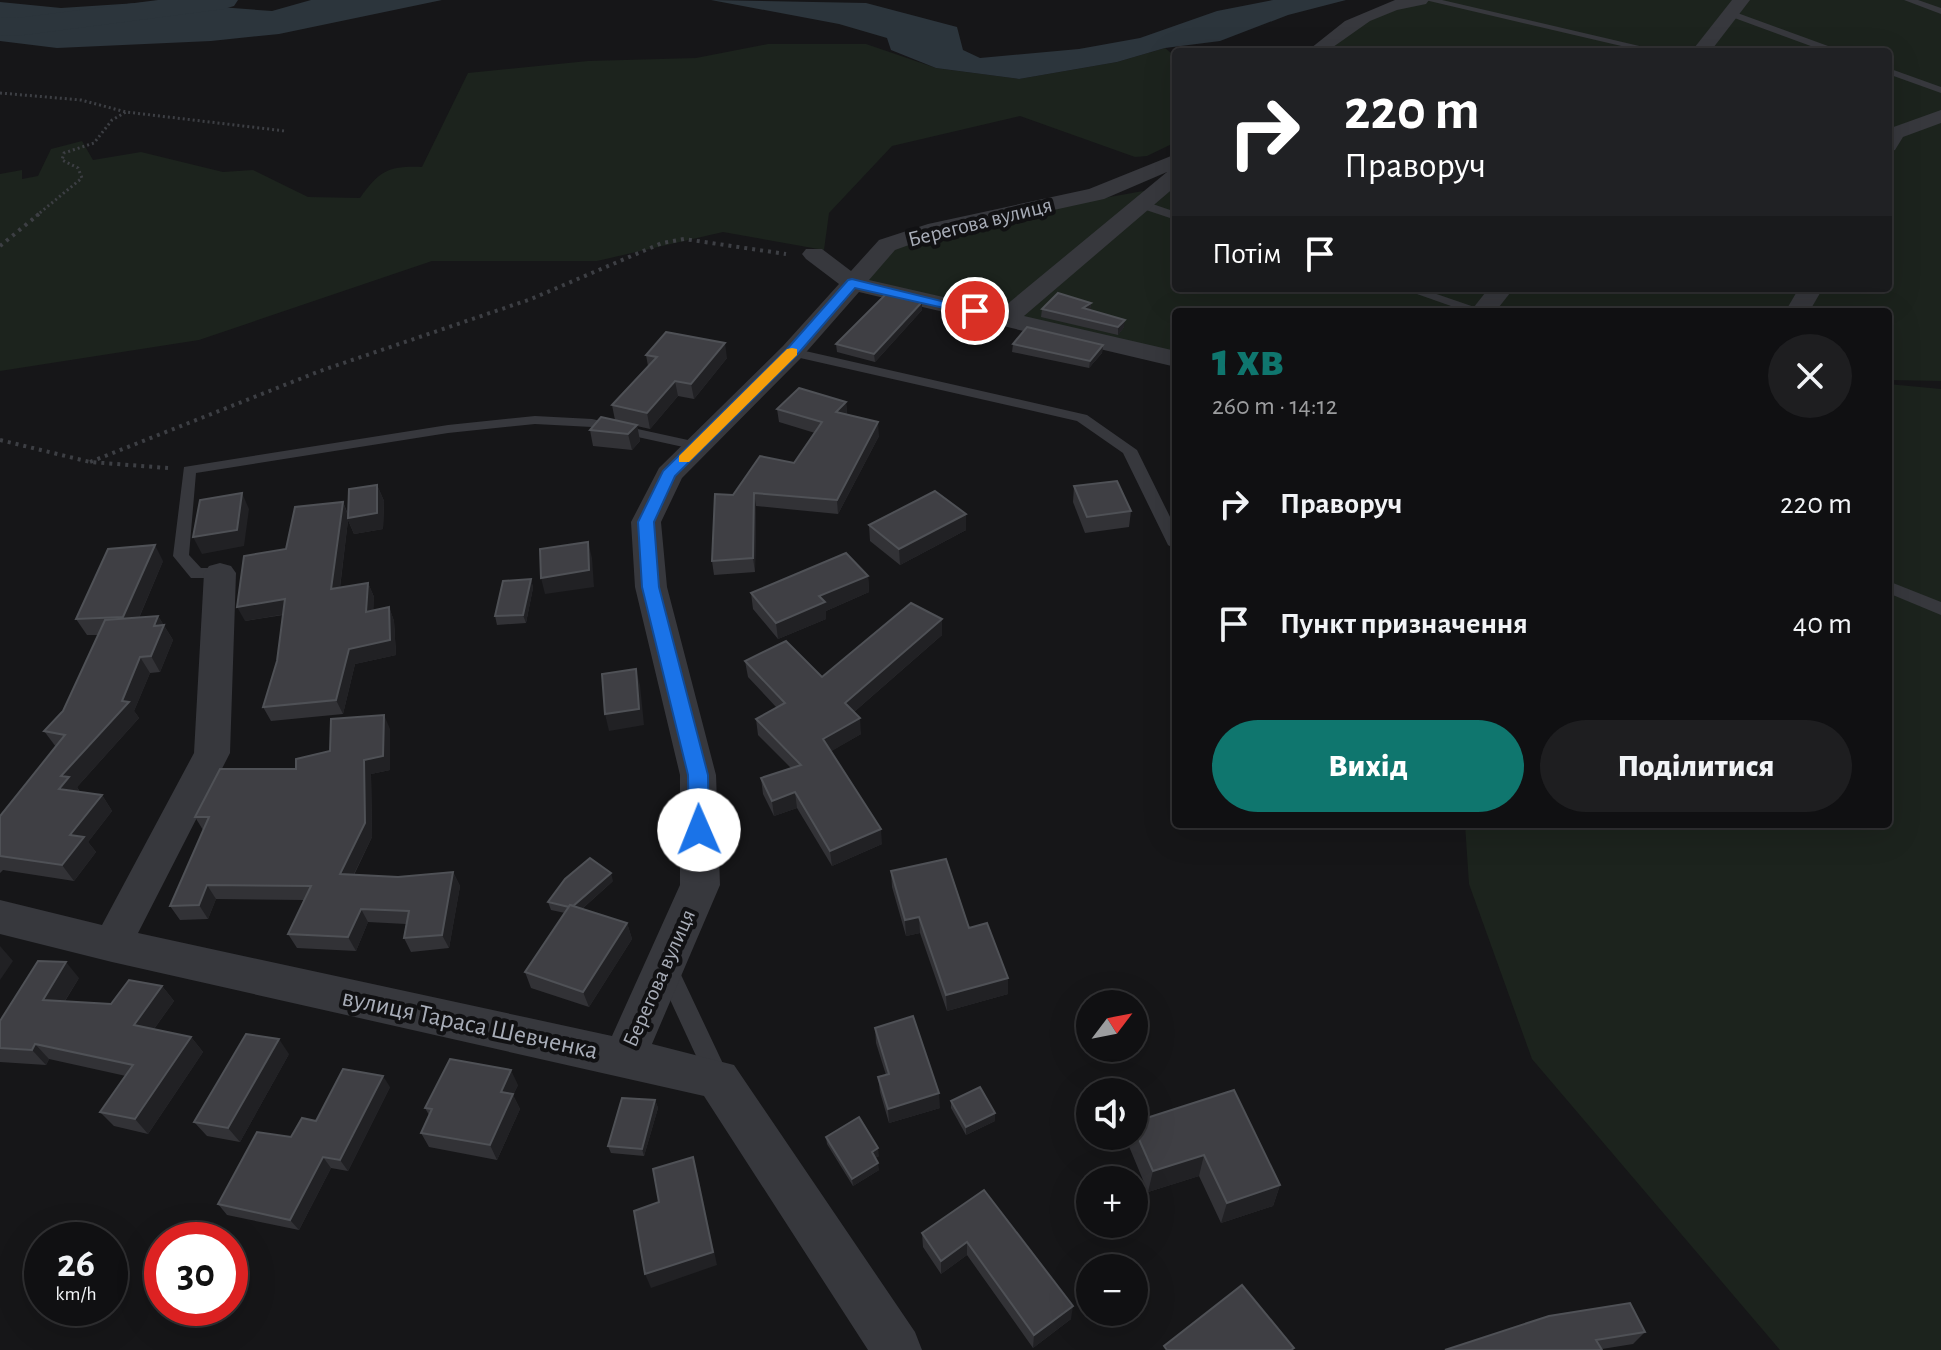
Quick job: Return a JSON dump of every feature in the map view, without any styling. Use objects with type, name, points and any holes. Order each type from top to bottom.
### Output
[{"type":"street","points":[[1320,48],[1362,16],[1400,2],[1420,0]]},
{"type":"street","points":[[1703,48],[1737,7]]},
{"type":"street","points":[[1892,139],[1895,133],[1941,116]]},
{"type":"street","name":"Берегова вулиця","points":[[624,1058],[700,885],[698,775],[651,587],[646,522],[669,474],[792,352],[887,245],[928,231],[1096,194],[1172,162]]},
{"type":"street","points":[[1006,318],[1172,178]]},
{"type":"street","points":[[814,254],[852,283],[1172,358]]},
{"type":"street","points":[[1485,308],[1499,292]]},
{"type":"street","points":[[112,945],[212,753],[220,573]]},
{"type":"street","name":"вулиця Тараса Шевченка","points":[[0,917],[112,945],[718,1079]]},
{"type":"street","points":[[718,1079],[888,1346]]},
{"type":"lane","points":[[1430,0],[1642,48]]},
{"type":"lane","points":[[1909,0],[1941,11]]},
{"type":"lane","points":[[1737,7],[1827,48]]},
{"type":"lane","points":[[1892,72],[1941,90]]},
{"type":"lane","points":[[1141,204],[1172,215]]},
{"type":"lane","points":[[1419,292],[1469,308]]},
{"type":"lane","points":[[792,352],[1082,418],[1129,450],[1172,537]]},
{"type":"lane","points":[[220,573],[197,574],[181,556],[189,470],[448,429],[535,420],[592,423],[697,446]]},
{"type":"lane","points":[[1892,589],[1941,609]]},
{"type":"lane","points":[[665,965],[718,1079]]},
{"type":"path","points":[[0,93],[81,100],[126,112],[285,131]]},
{"type":"path","points":[[0,246],[82,178],[78,168],[62,160],[64,153],[94,143],[112,120],[126,112]]},
{"type":"path","points":[[90,462],[320,371],[531,299],[662,243],[684,239],[727,243],[772,254],[814,254]]},
{"type":"path","points":[[0,440],[90,462],[189,470]]},
{"type":"shaded area","points":[[311,0],[442,0],[279,34],[211,41],[57,48],[0,41],[0,2],[61,8],[153,2],[272,11]]},
{"type":"shaded area","points":[[711,0],[866,3],[957,27],[963,50],[980,58],[1079,49],[1140,38],[1217,11],[1273,0],[1346,0],[1288,15],[1220,41],[1165,48],[1117,62],[1019,79],[936,68],[891,50],[887,38],[839,24]]},
{"type":"shaded area","points":[[1400,0],[1941,0],[1941,381],[1892,380],[1892,308],[1172,308],[1172,357],[859,280],[891,245],[1054,207],[1172,185],[1172,292],[1892,292],[1892,48],[1327,48]]},
{"type":"shaded area","points":[[768,44],[866,44],[936,68],[1019,79],[1117,62],[1165,48],[1172,54],[1172,144],[1147,156],[1135,157],[1020,116],[892,146],[829,213],[824,250],[723,232],[597,261],[432,261],[199,340],[0,371],[0,174],[22,170],[22,179],[38,176],[51,149],[82,141],[93,160],[141,152],[223,172],[253,170],[308,197],[360,198],[373,181],[386,172],[401,167],[422,167],[468,73],[588,61],[696,58]]},
{"type":"shaded area","points":[[1892,384],[1941,389],[1941,1350],[1780,1350],[1532,1059],[1469,884],[1465,828],[1892,828]]},
{"type":"building","points":[[1058,293],[1091,303],[1083,308],[1125,320],[1118,327],[1042,309]]},
{"type":"building","points":[[886,294],[922,302],[874,354],[836,344]]},
{"type":"building","points":[[1027,327],[1103,345],[1090,361],[1013,344]]},
{"type":"building","points":[[666,332],[725,343],[691,384],[675,381],[647,413],[612,405],[657,357],[646,355]]},
{"type":"building","points":[[799,388],[846,402],[836,412],[878,422],[837,500],[754,493],[753,558],[712,561],[715,494],[733,495],[760,456],[794,463],[822,422],[777,409]]},
{"type":"building","points":[[601,417],[637,425],[628,434],[590,430]]},
{"type":"building","points":[[1117,481],[1131,511],[1087,517],[1074,486]]},
{"type":"building","points":[[377,485],[377,513],[348,518],[349,489]]},
{"type":"building","points":[[935,491],[966,514],[899,549],[869,525]]},
{"type":"building","points":[[242,493],[237,530],[193,537],[200,500]]},
{"type":"building","points":[[343,502],[331,589],[368,583],[366,612],[389,607],[390,640],[349,649],[336,700],[263,707],[277,661],[285,599],[237,607],[244,556],[286,549],[295,507]]},
{"type":"building","points":[[588,542],[589,570],[541,578],[540,549]]},
{"type":"building","points":[[155,545],[123,617],[76,619],[108,549]]},
{"type":"building","points":[[846,553],[868,576],[819,596],[825,602],[776,623],[751,593]]},
{"type":"building","points":[[531,579],[523,615],[495,616],[503,581]]},
{"type":"building","points":[[911,603],[942,619],[845,703],[860,718],[823,739],[881,829],[830,851],[795,792],[772,801],[761,778],[801,765],[756,719],[785,703],[745,661],[786,641],[822,677]]},
{"type":"building","points":[[158,616],[154,626],[164,625],[151,656],[140,657],[122,701],[129,702],[61,776],[69,777],[59,789],[102,795],[70,835],[84,837],[62,865],[0,856],[0,816],[65,735],[44,731],[63,711],[105,620]]},
{"type":"building","points":[[636,669],[639,709],[605,714],[602,674]]},
{"type":"building","points":[[384,715],[383,756],[364,760],[365,823],[340,874],[398,877],[453,872],[442,935],[404,938],[409,911],[361,909],[348,937],[288,934],[311,886],[207,885],[199,905],[170,906],[209,817],[195,817],[220,769],[296,769],[296,759],[330,751],[331,719]]},
{"type":"building","points":[[590,858],[611,873],[573,906],[548,902],[565,879]]},
{"type":"building","points":[[946,859],[969,928],[987,923],[1008,978],[946,995],[919,917],[905,920],[891,871]]},
{"type":"building","points":[[570,905],[627,923],[583,992],[525,972]]},
{"type":"building","points":[[38,961],[66,962],[43,1000],[111,1004],[129,980],[162,986],[134,1025],[191,1037],[135,1119],[100,1112],[133,1065],[35,1044],[32,1050],[0,1048],[0,1021]]},
{"type":"building","points":[[913,1016],[939,1093],[888,1109],[878,1077],[889,1074],[875,1028]]},
{"type":"building","points":[[246,1034],[279,1039],[228,1128],[194,1122]]},
{"type":"building","points":[[450,1059],[511,1070],[501,1092],[513,1094],[490,1145],[421,1133],[432,1109],[425,1108]]},
{"type":"building","points":[[343,1069],[383,1076],[340,1160],[323,1157],[290,1220],[218,1204],[257,1132],[291,1137],[302,1118],[316,1121]]},
{"type":"building","points":[[980,1087],[995,1113],[966,1127],[951,1101]]},
{"type":"building","points":[[1234,1090],[1280,1185],[1227,1203],[1204,1155],[1153,1171],[1144,1150],[1148,1150],[1148,1118]]},
{"type":"building","points":[[622,1098],[655,1100],[642,1149],[608,1146]]},
{"type":"building","points":[[859,1117],[878,1148],[872,1152],[878,1163],[852,1179],[826,1137]]},
{"type":"building","points":[[693,1157],[713,1252],[645,1274],[634,1211],[659,1202],[653,1169]]},
{"type":"building","points":[[984,1190],[1073,1306],[1034,1335],[967,1242],[941,1261],[922,1233]]},
{"type":"building","points":[[1242,1285],[1294,1348],[1167,1350],[1164,1346]]},
{"type":"building","points":[[1630,1303],[1645,1332],[1596,1340],[1602,1350],[1445,1350],[1549,1316]]},
{"type":"waterway","points":[[0,26],[17,27],[224,0]]},
{"type":"slow traffic","points":[[684,459],[792,352]]},
{"type":"route","points":[[699,830],[698,775],[651,587],[646,522],[669,474],[792,352],[852,283],[975,311]]}]
